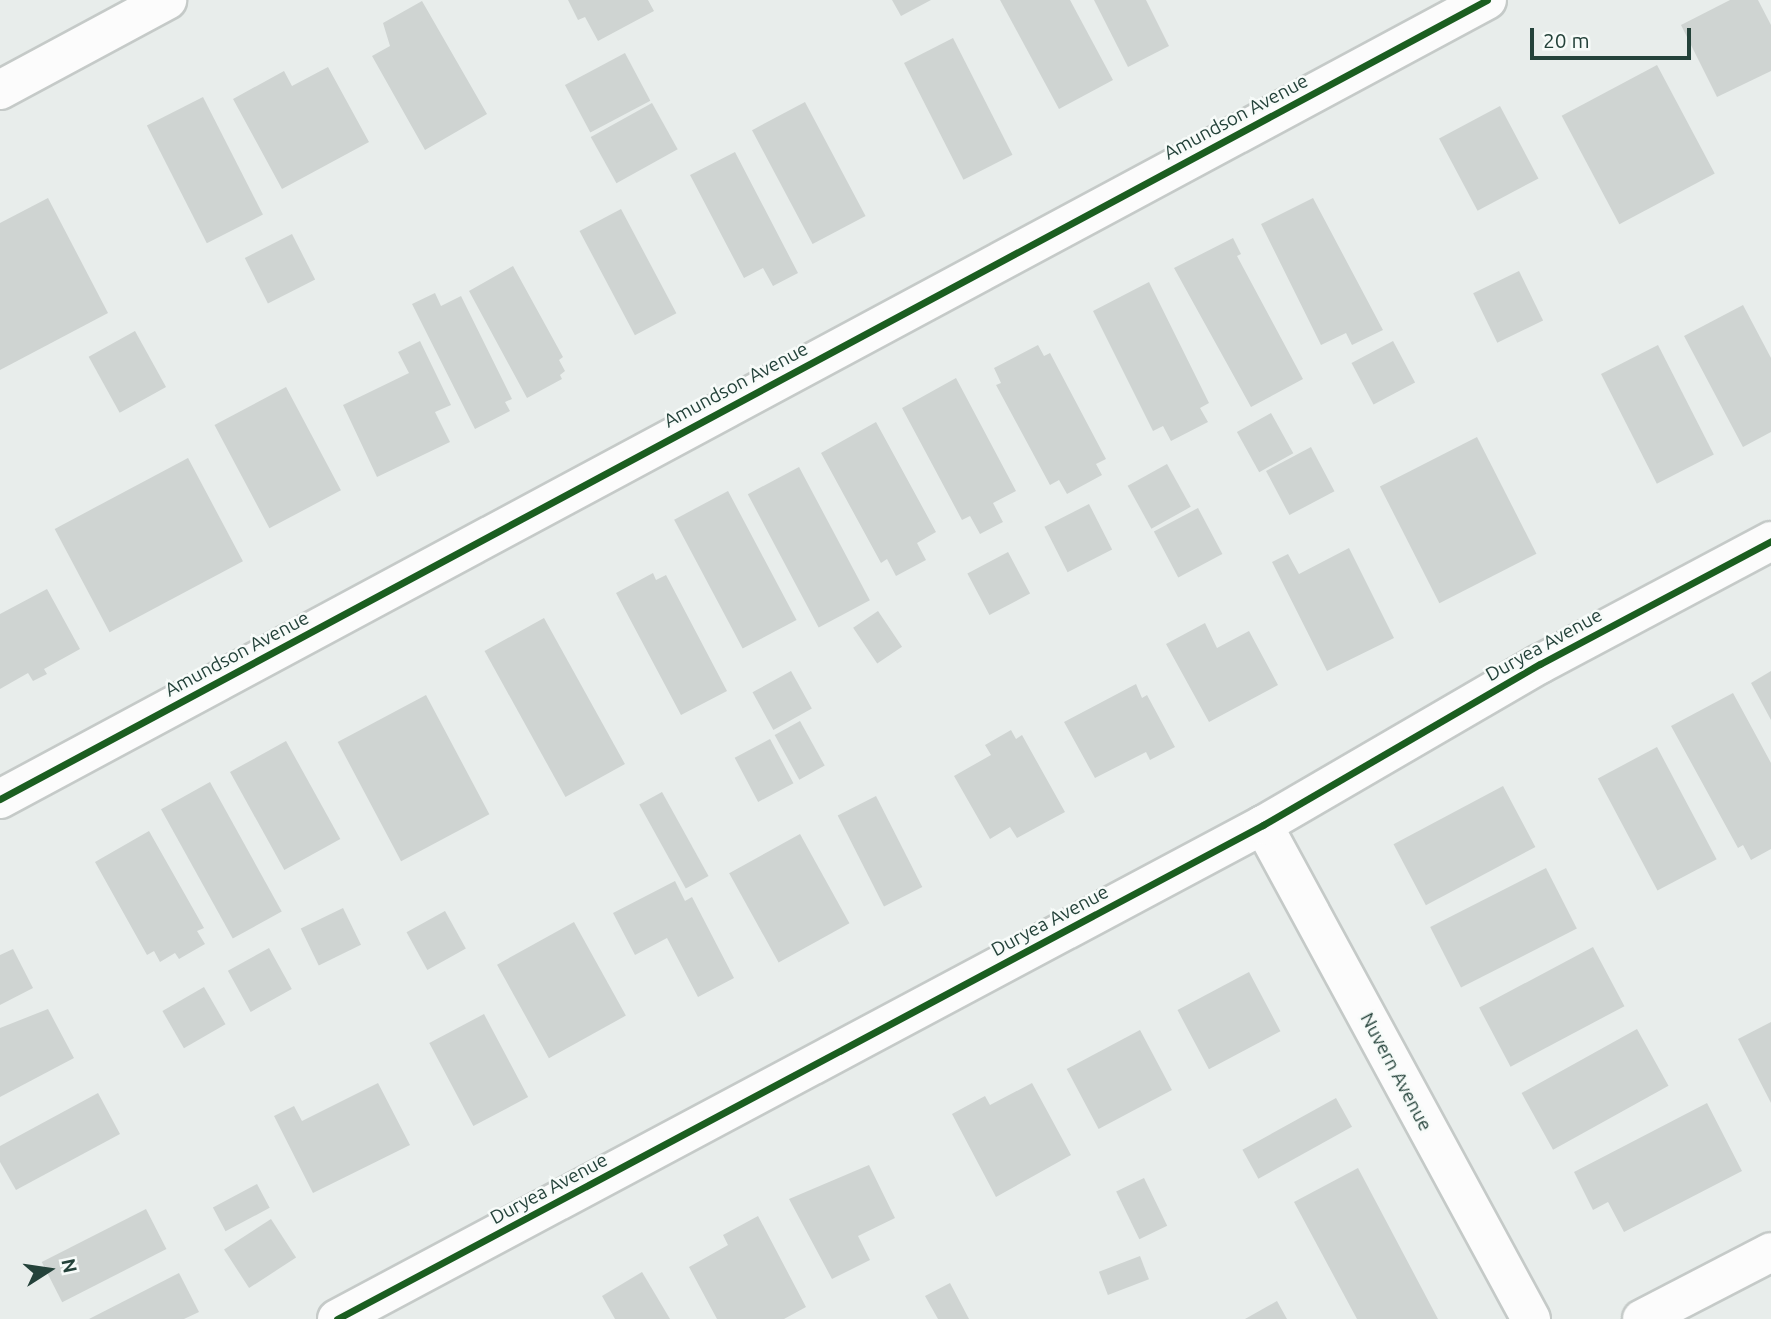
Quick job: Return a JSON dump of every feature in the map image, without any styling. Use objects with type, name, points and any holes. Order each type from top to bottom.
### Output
[{"type":"street","points":[[0,90],[167,0]]},
{"type":"street","name":"Amundson Avenue","points":[[0,799],[1487,0]]},
{"type":"street","name":"Duryea Avenue","points":[[337,1319],[1263,825],[1540,664],[1771,541]]},
{"type":"street","name":"Nuvern Avenue","points":[[1263,825],[1531,1319]]},
{"type":"street","points":[[1643,1319],[1771,1252]]},
{"type":"building","points":[[568,0],[648,0],[654,11],[598,41],[585,17],[578,20]]},
{"type":"building","points":[[892,0],[931,0],[901,16]]},
{"type":"building","points":[[1000,0],[1070,0],[1113,80],[1059,109]]},
{"type":"building","points":[[1094,0],[1146,0],[1169,46],[1128,67]]},
{"type":"building","points":[[1730,0],[1758,0],[1771,25],[1771,71],[1717,97],[1681,25]]},
{"type":"building","points":[[422,1],[487,114],[425,150],[372,56],[390,46],[383,23]]},
{"type":"building","points":[[953,38],[1012,155],[963,180],[904,63]]},
{"type":"building","points":[[625,53],[650,101],[590,133],[565,85]]},
{"type":"building","points":[[1657,65],[1715,174],[1619,224],[1562,116]]},
{"type":"building","points":[[328,67],[369,142],[282,189],[233,99],[284,71],[292,86]]},
{"type":"building","points":[[203,97],[263,215],[207,243],[147,126]]},
{"type":"building","points":[[805,102],[866,216],[813,244],[752,130]]},
{"type":"building","points":[[652,103],[678,149],[616,183],[591,137]]},
{"type":"building","points":[[1500,106],[1538,178],[1478,211],[1439,138]]},
{"type":"building","points":[[735,152],[798,273],[773,286],[763,268],[744,278],[690,175]]},
{"type":"building","points":[[48,198],[108,313],[0,370],[0,223]]},
{"type":"building","points":[[1313,198],[1383,330],[1352,345],[1346,333],[1321,345],[1261,224]]},
{"type":"building","points":[[621,209],[676,313],[635,335],[580,231]]},
{"type":"building","points":[[292,234],[315,279],[268,304],[245,258]]},
{"type":"building","points":[[1233,238],[1241,254],[1237,256],[1303,379],[1251,407],[1174,268]]},
{"type":"building","points":[[513,266],[563,357],[559,360],[565,371],[560,375],[562,379],[527,398],[469,291]]},
{"type":"building","points":[[1519,271],[1543,320],[1497,343],[1473,293]]},
{"type":"building","points":[[1149,282],[1209,403],[1200,408],[1208,422],[1171,441],[1163,426],[1153,431],[1093,311]]},
{"type":"building","points":[[435,293],[441,306],[461,296],[512,399],[505,402],[510,411],[475,429],[412,304]]},
{"type":"building","points":[[1743,305],[1771,358],[1771,432],[1743,447],[1684,336]]},
{"type":"building","points":[[135,331],[166,387],[120,413],[89,357]]},
{"type":"building","points":[[420,341],[451,405],[435,412],[450,442],[377,477],[343,405],[409,373],[398,352]]},
{"type":"building","points":[[1393,341],[1415,382],[1374,405],[1352,363]]},
{"type":"building","points":[[1038,345],[1044,356],[1050,353],[1106,459],[1096,464],[1102,475],[1067,494],[1059,480],[1050,485],[996,385],[1001,383],[994,368]]},
{"type":"building","points":[[1658,345],[1714,455],[1657,484],[1601,374]]},
{"type":"building","points":[[956,378],[1016,491],[993,503],[1003,522],[980,534],[970,516],[962,520],[902,408]]},
{"type":"building","points":[[286,387],[341,490],[269,528],[214,425]]},
{"type":"building","points":[[1271,413],[1293,453],[1259,472],[1237,432]]},
{"type":"building","points":[[876,422],[936,532],[917,543],[926,560],[896,576],[887,559],[881,563],[821,453]]},
{"type":"building","points":[[1477,437],[1536,554],[1439,603],[1380,486]]},
{"type":"building","points":[[1311,447],[1334,491],[1289,515],[1266,471]]},
{"type":"building","points":[[188,458],[243,561],[110,632],[55,529]]},
{"type":"building","points":[[1167,464],[1191,507],[1151,529],[1128,486]]},
{"type":"building","points":[[799,467],[870,600],[819,628],[748,494]]},
{"type":"building","points":[[728,491],[797,620],[743,649],[674,520]]},
{"type":"building","points":[[1089,504],[1112,549],[1068,572],[1044,527]]},
{"type":"building","points":[[1198,508],[1222,554],[1178,577],[1154,531]]},
{"type":"building","points":[[1349,548],[1394,638],[1327,671],[1272,562],[1288,554],[1299,574]]},
{"type":"building","points":[[1008,552],[1030,593],[989,615],[967,574]]},
{"type":"building","points":[[653,573],[656,580],[666,575],[727,691],[681,715],[616,593]]},
{"type":"building","points":[[47,589],[80,649],[44,669],[47,674],[33,681],[28,673],[0,689],[0,614]]},
{"type":"building","points":[[878,611],[902,647],[877,663],[853,628]]},
{"type":"building","points":[[544,618],[625,764],[565,797],[485,651]]},
{"type":"building","points":[[1205,623],[1217,648],[1249,631],[1278,685],[1209,722],[1166,644]]},
{"type":"building","points":[[791,671],[812,709],[773,730],[753,692]]},
{"type":"building","points":[[1771,671],[1771,720],[1751,683]]},
{"type":"building","points":[[1136,684],[1142,698],[1147,695],[1175,747],[1150,760],[1146,752],[1095,778],[1064,722]]},
{"type":"building","points":[[1733,693],[1771,763],[1771,849],[1751,860],[1743,845],[1738,848],[1671,726]]},
{"type":"building","points":[[426,695],[489,814],[401,861],[338,742]]},
{"type":"building","points":[[800,721],[825,766],[799,780],[775,735]]},
{"type":"building","points":[[1011,730],[1016,739],[1022,735],[1065,812],[1017,838],[1010,827],[990,839],[954,776],[991,755],[985,745]]},
{"type":"building","points":[[770,739],[793,783],[758,802],[735,758]]},
{"type":"building","points":[[286,741],[340,839],[284,870],[230,772]]},
{"type":"building","points":[[1657,747],[1717,859],[1657,891],[1598,778]]},
{"type":"building","points":[[210,782],[282,911],[233,939],[161,809]]},
{"type":"building","points":[[1503,786],[1535,847],[1426,905],[1394,844]]},
{"type":"building","points":[[662,792],[709,876],[686,889],[639,805]]},
{"type":"building","points":[[876,796],[922,887],[884,906],[838,816]]},
{"type":"building","points":[[149,831],[204,928],[197,931],[205,944],[179,959],[175,953],[160,962],[154,951],[147,955],[95,862]]},
{"type":"building","points":[[800,834],[849,923],[779,962],[729,873]]},
{"type":"building","points":[[1546,868],[1577,929],[1461,988],[1430,927]]},
{"type":"building","points":[[675,881],[685,901],[692,897],[734,978],[698,997],[667,938],[635,955],[613,913]]},
{"type":"building","points":[[343,908],[361,945],[319,965],[301,929]]},
{"type":"building","points":[[445,911],[466,949],[427,970],[407,932]]},
{"type":"building","points":[[574,922],[626,1016],[549,1058],[497,965]]},
{"type":"building","points":[[1593,947],[1624,1006],[1511,1067],[1479,1008]]},
{"type":"building","points":[[269,948],[292,989],[251,1012],[228,971]]},
{"type":"building","points":[[13,949],[33,988],[0,1005],[0,955]]},
{"type":"building","points":[[1249,972],[1280,1031],[1209,1069],[1177,1010]]},
{"type":"building","points":[[204,987],[226,1024],[184,1048],[162,1011]]},
{"type":"building","points":[[48,1009],[74,1058],[0,1097],[0,1028]]},
{"type":"building","points":[[484,1014],[528,1097],[473,1126],[429,1043]]},
{"type":"building","points":[[1771,1022],[1771,1103],[1738,1039]]},
{"type":"building","points":[[1637,1029],[1669,1086],[1553,1150],[1522,1093]]},
{"type":"building","points":[[1140,1030],[1172,1090],[1099,1129],[1067,1069]]},
{"type":"building","points":[[378,1083],[410,1145],[313,1193],[274,1116],[294,1106],[302,1121]]},
{"type":"building","points":[[1032,1083],[1071,1155],[996,1197],[952,1114],[985,1096],[990,1105]]},
{"type":"building","points":[[98,1093],[120,1134],[16,1190],[0,1162],[0,1146]]},
{"type":"building","points":[[1336,1098],[1352,1127],[1258,1179],[1242,1150]]},
{"type":"building","points":[[1707,1103],[1742,1171],[1624,1232],[1608,1202],[1593,1210],[1574,1172]]},
{"type":"building","points":[[869,1165],[895,1218],[858,1236],[870,1260],[832,1279],[789,1199]]},
{"type":"building","points":[[1358,1168],[1438,1319],[1357,1319],[1294,1202]]},
{"type":"building","points":[[1144,1178],[1167,1226],[1139,1239],[1116,1192]]},
{"type":"building","points":[[257,1184],[270,1208],[226,1231],[213,1207]]},
{"type":"building","points":[[146,1209],[166,1249],[62,1302],[42,1262]]},
{"type":"building","points":[[758,1216],[806,1307],[784,1319],[717,1319],[689,1267],[728,1245],[723,1235]]},
{"type":"building","points":[[271,1219],[296,1258],[249,1288],[224,1249]]},
{"type":"building","points":[[1140,1256],[1149,1279],[1108,1295],[1099,1272]]},
{"type":"building","points":[[642,1272],[670,1319],[615,1319],[602,1296]]},
{"type":"building","points":[[179,1273],[199,1312],[184,1319],[89,1319]]},
{"type":"building","points":[[950,1283],[969,1319],[938,1319],[925,1296]]},
{"type":"building","points":[[1277,1301],[1287,1319],[1245,1319]]},
{"type":"cycle path","points":[[0,799],[1487,0]]},
{"type":"cycle path","points":[[337,1319],[1263,825],[1540,664],[1771,541]]}]
